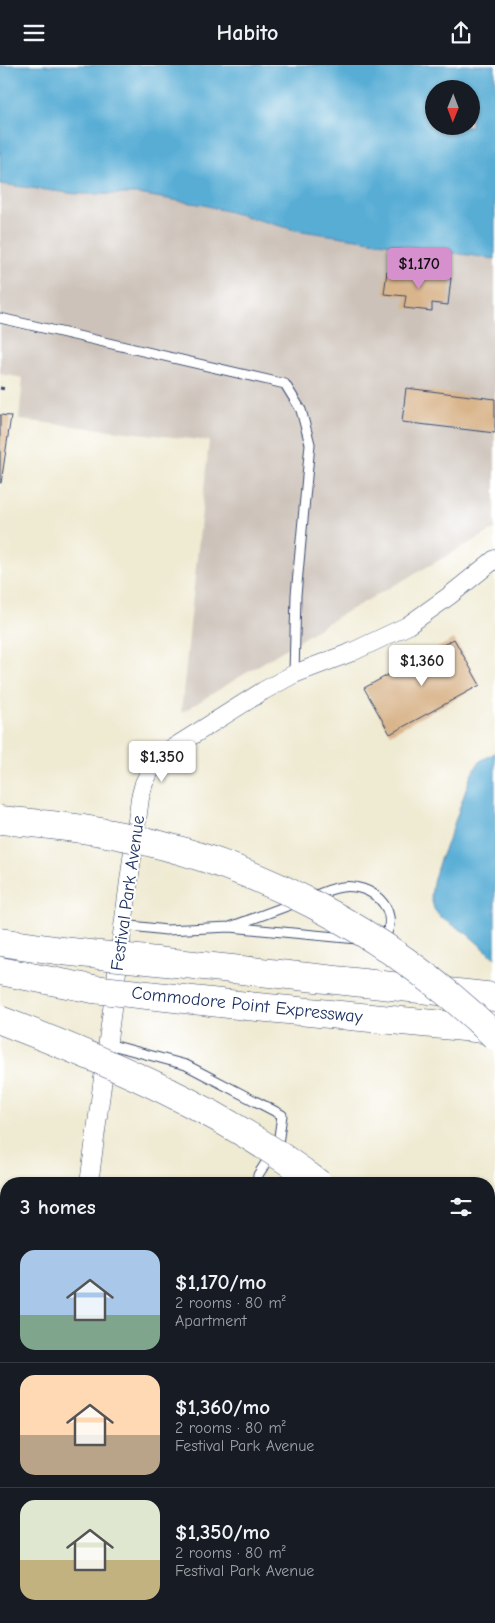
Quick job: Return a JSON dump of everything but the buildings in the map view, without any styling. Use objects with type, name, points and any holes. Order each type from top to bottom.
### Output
[{"type":"highway","points":[[0,820],[80,828],[148,842],[214,861],[284,890],[338,917],[400,957],[454,999],[495,1036]]},
{"type":"highway","name":"Commodore Point Expressway","points":[[0,942],[62,951],[495,997]]},
{"type":"highway","name":"Commodore Point Expressway","points":[[0,971],[93,989],[495,1030]]},
{"type":"highway","points":[[0,1020],[119,1068],[200,1108],[262,1145],[309,1177]]},
{"type":"highway","points":[[200,1108],[248,1141],[291,1177]]},
{"type":"street","name":"Festival Park Avenue","points":[[90,1177],[140,798],[144,783],[151,769],[171,749],[263,691],[294,674],[352,652],[407,626],[449,596],[495,559]]},
{"type":"lane","points":[[0,318],[285,384],[301,410],[310,444],[296,595],[294,674]]},
{"type":"lane","points":[[123,925],[166,929],[230,927],[374,941],[385,937],[390,923],[386,906],[380,899],[362,889],[343,886],[230,927]]},
{"type":"lane","points":[[108,1044],[186,1065],[282,1115],[278,1144],[258,1177]]},
{"type":"path","points":[[0,388],[5,389]]},
{"type":"shaded area","points":[[0,184],[77,194],[138,194],[204,205],[295,230],[495,259],[495,529],[339,616],[181,713],[209,441],[19,420],[23,378],[0,374]]},
{"type":"water","points":[[0,65],[495,65],[495,259],[295,230],[204,205],[138,194],[77,194],[0,184]]},
{"type":"water","points":[[495,753],[495,958],[466,933],[440,917],[434,909],[431,897],[439,862],[471,775],[480,761]]}]
